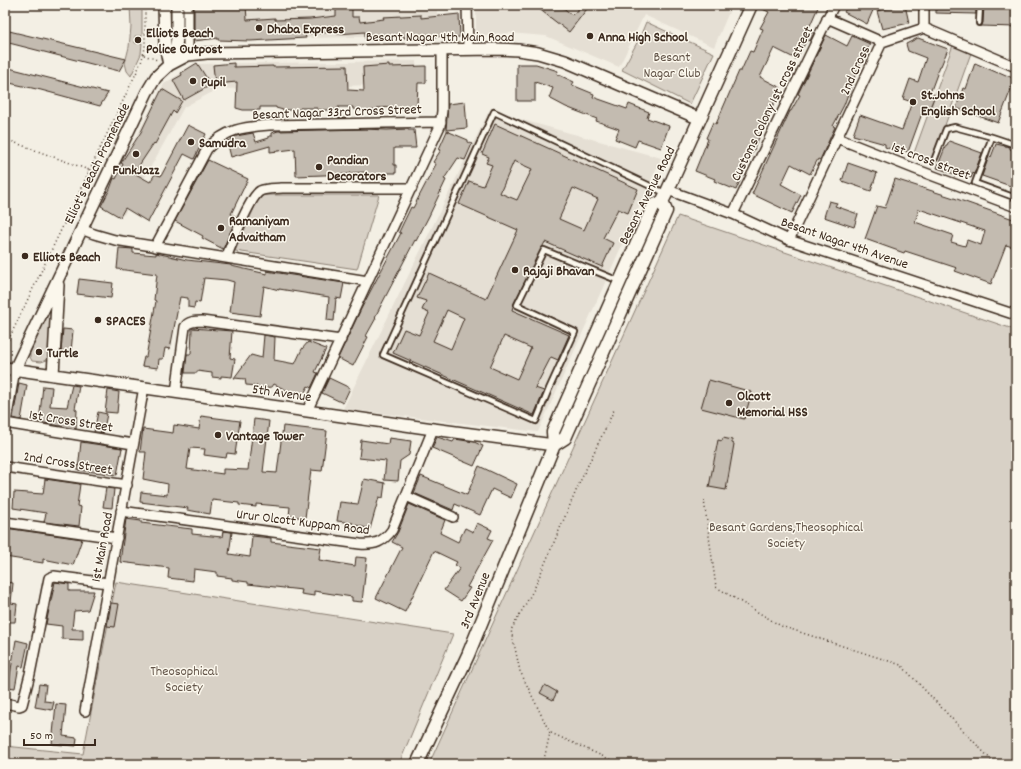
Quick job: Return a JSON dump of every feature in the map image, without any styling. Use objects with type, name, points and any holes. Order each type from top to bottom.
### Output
[{"type":"main road","name":"Besant Avenue Road","points":[[554,445],[553,432],[654,205],[666,195],[751,5]]},
{"type":"main road","points":[[554,445],[565,438],[666,211],[666,195]]},
{"type":"main road","name":"3rd Avenue","points":[[417,764],[468,655],[554,445]]},
{"type":"street","points":[[164,5],[165,44],[169,65]]},
{"type":"street","name":"Elliot's Beach Promenade","points":[[10,368],[58,279],[147,92],[156,77],[174,58],[176,48],[177,5]]},
{"type":"street","points":[[188,5],[188,55]]},
{"type":"street","points":[[468,5],[468,49]]},
{"type":"street","name":"Customs Colony 1st cross street","points":[[733,214],[834,5]]},
{"type":"street","points":[[924,5],[924,28],[1016,67]]},
{"type":"street","points":[[827,18],[882,42]]},
{"type":"street","name":"2nd Cross","points":[[789,240],[882,42],[924,28]]},
{"type":"street","name":"Besant Nagar 4th Main Road","points":[[169,65],[188,55],[207,53],[468,49],[518,50],[538,53],[566,61],[700,120]]},
{"type":"street","points":[[308,411],[436,137],[441,122],[442,112],[442,50]]},
{"type":"street","name":"Besant Nagar 33rd Cross Street","points":[[155,247],[207,149],[217,138],[229,132],[248,127],[275,125],[441,122]]},
{"type":"street","name":"1st cross street","points":[[837,138],[1016,207]]},
{"type":"street","points":[[226,258],[252,200],[260,191],[282,188],[412,188]]},
{"type":"street","name":"Besant Nagar 4th Avenue","points":[[666,195],[733,214],[789,240],[1016,315]]},
{"type":"street","points":[[82,229],[109,239],[368,281]]},
{"type":"street","name":"Elliot's Beach Promenade","points":[[53,375],[58,279]]},
{"type":"street","points":[[176,392],[185,327],[192,322],[202,321],[341,340]]},
{"type":"street","points":[[5,425],[10,368]]},
{"type":"street","name":"5th Avenue","points":[[10,368],[554,445]]},
{"type":"street","name":"1st Main Road","points":[[85,711],[144,387]]},
{"type":"street","name":"1st Cross Street","points":[[5,425],[133,444]]},
{"type":"street","name":"Urur Olcott Kuppam Road","points":[[122,511],[368,544],[382,541],[392,530],[433,429]]},
{"type":"street","name":"2nd Cross Street","points":[[5,466],[127,485]]},
{"type":"street","points":[[406,496],[453,517]]},
{"type":"street","points":[[5,522],[117,538]]},
{"type":"street","points":[[5,703],[19,706],[22,705],[30,674],[49,578],[54,576],[108,584]]},
{"type":"lane","points":[[979,23],[980,5]]},
{"type":"lane","points":[[620,281],[544,250],[518,305],[575,332],[536,421],[383,355],[494,112],[666,195]]},
{"type":"lane","points":[[935,158],[946,129],[955,127],[1016,145]]},
{"type":"lane","points":[[992,137],[975,183],[1016,198]]},
{"type":"path","points":[[5,347],[144,55],[145,5]]},
{"type":"path","points":[[144,55],[169,65]]},
{"type":"path","points":[[5,139],[89,170]]},
{"type":"path","points":[[543,764],[550,733],[520,672],[511,630],[534,589],[579,484],[614,410]]},
{"type":"path","points":[[704,500],[716,587],[781,626],[901,665],[995,764]]},
{"type":"path","points":[[550,733],[620,764]]},
{"type":"shaded area","points":[[185,5],[211,5],[211,12],[437,9],[437,35],[185,41]]},
{"type":"shaded area","name":"Anna High School","points":[[476,5],[713,5],[729,12],[714,47],[644,15],[619,67],[546,36],[509,33],[476,36]]},
{"type":"shaded area","points":[[416,61],[417,84],[218,89],[184,107],[124,215],[101,204],[164,84],[195,64]]},
{"type":"shaded area","points":[[489,111],[661,158],[538,432],[343,409]]},
{"type":"green space","points":[[130,5],[142,5],[142,36],[135,36],[135,43],[142,43],[141,54],[131,76],[127,71],[125,63],[129,47],[131,27]]},
{"type":"green space","name":"Besant Nagar Club","points":[[646,22],[714,53],[690,104],[622,70],[639,39]]},
{"type":"green space","points":[[953,45],[971,53],[931,164],[914,153]]},
{"type":"green space","points":[[260,195],[379,195],[357,269],[235,251]]},
{"type":"green space","name":"Besant Gardens,Theosophical Society","points":[[678,216],[1016,330],[1016,764],[429,764]]},
{"type":"green space","points":[[52,304],[55,309],[47,360],[41,362],[32,361],[30,353]]},
{"type":"green space","name":"Theosophical Society","points":[[116,582],[453,634],[399,764],[5,764],[5,746],[83,754]]},
{"type":"building","points":[[194,5],[246,5],[247,20],[275,18],[275,20],[310,19],[336,16],[336,5],[352,5],[352,17],[359,17],[360,22],[384,19],[383,17],[421,15],[421,18],[459,14],[460,37],[442,38],[442,36],[426,38],[426,36],[404,38],[404,36],[365,39],[365,32],[337,34],[337,32],[305,34],[306,38],[250,41],[218,40],[218,38],[194,41]]},
{"type":"building","points":[[534,5],[560,5],[572,15],[583,5],[590,5],[569,32]]},
{"type":"building","points":[[758,5],[819,5],[808,30],[814,33],[810,41],[807,40],[796,59],[774,48],[760,77],[781,88],[758,137],[759,138],[755,148],[736,190],[695,171],[713,122],[716,124],[739,71],[741,71],[750,51],[753,52],[763,29],[760,28],[769,12],[758,7]]},
{"type":"building","points":[[848,5],[869,5],[874,8],[867,24],[844,12]]},
{"type":"building","points":[[905,5],[909,23],[882,29],[877,11]]},
{"type":"building","points":[[936,5],[976,5],[976,14],[936,13]]},
{"type":"building","points":[[984,5],[1016,5],[1016,27],[981,26],[983,23]]},
{"type":"building","points":[[5,30],[126,59],[119,71],[5,42]]},
{"type":"building","points":[[826,35],[847,46],[852,36],[870,44],[857,70],[844,105],[833,126],[835,127],[820,160],[818,159],[810,174],[791,164],[781,184],[801,195],[792,213],[752,194],[790,111],[800,95],[798,94]]},
{"type":"building","points":[[918,38],[948,49],[930,93],[935,95],[929,110],[924,108],[908,152],[895,148],[894,150],[885,147],[885,144],[853,135],[860,115],[902,130],[912,102],[903,99],[910,79],[918,82],[926,58],[908,51],[906,44]]},
{"type":"building","points":[[197,63],[211,85],[184,100],[173,80]]},
{"type":"building","points":[[234,63],[234,67],[347,66],[348,90],[364,91],[363,67],[389,65],[389,67],[426,66],[426,83],[418,83],[417,106],[414,106],[415,109],[398,109],[394,107],[360,111],[353,109],[353,107],[338,107],[338,110],[300,108],[300,110],[283,110],[276,107],[260,107],[260,110],[243,110],[236,108],[237,82],[215,84],[213,65]]},
{"type":"building","points":[[975,63],[1015,79],[998,123],[956,108],[963,88],[966,89]]},
{"type":"building","points":[[517,64],[536,64],[558,71],[557,74],[574,82],[572,85],[594,94],[593,97],[627,109],[629,104],[649,112],[647,118],[669,126],[661,148],[638,140],[635,147],[615,139],[619,129],[596,121],[597,119],[566,107],[549,98],[553,88],[535,82],[535,101],[517,101]]},
{"type":"building","points":[[5,67],[108,93],[100,106],[5,82]]},
{"type":"building","points":[[162,89],[182,101],[175,113],[173,111],[155,144],[154,143],[134,173],[150,182],[155,174],[161,176],[188,125],[206,134],[194,159],[184,154],[148,222],[125,208],[120,217],[101,206],[114,178],[116,179],[123,164],[121,163],[141,132]]},
{"type":"building","points":[[465,102],[467,128],[446,130],[448,104]]},
{"type":"building","name":"Rajaji Bhavan","points":[[495,124],[638,189],[628,213],[618,209],[603,238],[613,243],[602,267],[545,242],[514,303],[512,310],[569,335],[558,360],[551,357],[535,388],[544,391],[534,415],[393,353],[404,329],[419,335],[429,313],[422,310],[426,301],[417,298],[429,273],[486,299],[518,230],[459,204],[469,181],[483,186],[492,165],[486,163],[489,157],[482,154]],"holes":[[[514,161],[532,169],[517,200],[500,193]],[[573,188],[598,199],[584,230],[559,219]],[[447,310],[464,318],[451,349],[433,341]],[[504,336],[531,348],[517,379],[490,367]]]},
{"type":"building","points":[[366,129],[414,130],[416,148],[394,148],[394,165],[396,165],[396,173],[387,173],[388,176],[370,176],[370,174],[366,174],[366,172],[296,176],[295,149],[270,152],[270,146],[231,157],[227,141],[232,140],[232,138],[236,136],[253,133],[256,142],[269,138],[269,136],[272,136],[272,133],[278,131]]},
{"type":"building","points":[[447,131],[468,140],[468,142],[472,144],[465,160],[458,158],[444,179],[446,180],[429,216],[375,317],[376,318],[366,336],[368,337],[353,366],[338,358],[361,309],[401,233],[399,232],[411,207],[413,208],[436,164],[433,162],[441,150],[439,149]]},
{"type":"building","points":[[949,141],[982,153],[971,178],[937,168]]},
{"type":"building","points":[[996,144],[1010,147],[1010,149],[1016,151],[1016,188],[982,176],[989,156],[991,157]]},
{"type":"building","points":[[208,160],[248,179],[231,214],[237,217],[223,249],[175,221]]},
{"type":"building","points":[[848,163],[877,173],[871,191],[842,181]]},
{"type":"building","points":[[895,179],[1016,220],[1016,248],[1006,245],[991,284],[955,271],[957,268],[905,251],[904,253],[865,239],[877,206],[885,208]],"holes":[[[919,209],[985,231],[981,245],[967,240],[965,246],[951,242],[953,235],[915,222]]]},
{"type":"building","points":[[829,201],[837,203],[835,206],[858,214],[854,227],[824,217]]},
{"type":"building","points":[[119,248],[133,249],[133,253],[156,255],[156,253],[187,260],[231,265],[267,274],[267,271],[344,283],[341,299],[336,298],[334,321],[327,320],[329,297],[279,290],[264,286],[260,316],[230,312],[234,282],[204,278],[200,303],[195,302],[194,308],[188,307],[188,298],[180,297],[170,349],[165,348],[163,359],[159,359],[158,368],[142,366],[144,357],[146,357],[156,301],[154,300],[157,274],[117,269]]},
{"type":"building","points":[[79,279],[113,283],[111,298],[77,294]]},
{"type":"building","points":[[192,328],[232,331],[230,358],[235,359],[232,377],[212,377],[212,373],[197,371],[197,373],[185,373],[187,354],[191,354]]},
{"type":"building","points":[[63,329],[73,330],[71,352],[61,351]]},
{"type":"building","points":[[264,335],[275,337],[274,360],[295,364],[302,349],[308,342],[326,349],[315,372],[318,373],[311,388],[308,386],[302,398],[274,384],[272,387],[258,388],[258,386],[246,385],[245,379],[234,378],[251,355],[262,358]]},
{"type":"building","points":[[329,378],[350,388],[343,403],[322,393]]},
{"type":"building","points":[[709,380],[752,392],[744,419],[701,408]]},
{"type":"building","points":[[19,383],[27,385],[21,420],[13,418]]},
{"type":"building","points":[[72,385],[79,386],[75,409],[77,410],[76,429],[39,422],[43,386],[52,387],[50,406],[67,407]]},
{"type":"building","points":[[108,390],[119,392],[117,413],[105,412]]},
{"type":"building","points":[[98,412],[107,414],[103,433],[94,432]]},
{"type":"building","points":[[201,416],[240,421],[235,454],[227,453],[226,458],[204,455],[205,449],[190,448],[187,469],[223,474],[223,469],[248,470],[254,419],[269,421],[263,472],[277,473],[283,426],[327,431],[322,471],[311,470],[305,518],[289,516],[290,507],[256,504],[256,507],[239,505],[239,503],[212,500],[210,514],[187,510],[188,508],[140,502],[141,492],[167,495],[168,484],[143,479],[146,452],[140,452],[143,429],[173,433],[174,425],[199,429]]},
{"type":"building","points":[[437,437],[453,442],[455,439],[474,442],[483,446],[474,466],[432,448]]},
{"type":"building","points":[[389,438],[411,441],[409,455],[400,461],[398,481],[384,480],[386,461],[359,458],[361,440],[388,444]]},
{"type":"building","points":[[723,438],[732,440],[732,443],[734,444],[726,490],[709,487],[718,440],[722,441]]},
{"type":"building","points":[[81,442],[122,448],[117,475],[78,470]]},
{"type":"building","points":[[479,466],[517,484],[511,498],[492,489],[480,515],[455,504],[453,510],[414,493],[421,476],[467,495]]},
{"type":"building","points":[[45,479],[80,484],[77,506],[81,507],[79,526],[44,522],[46,513],[13,508],[14,492],[43,494]]},
{"type":"building","points":[[364,479],[385,483],[383,498],[379,497],[370,529],[352,524],[353,523],[337,521],[340,502],[358,504]]},
{"type":"building","points":[[106,488],[114,489],[112,508],[103,507]]},
{"type":"building","points":[[409,504],[445,520],[440,533],[458,542],[465,528],[473,532],[477,523],[492,530],[488,538],[493,540],[467,587],[470,588],[461,601],[444,590],[460,568],[455,565],[457,562],[434,551],[405,612],[376,598],[402,547],[392,542],[398,532]]},
{"type":"building","points":[[126,519],[141,521],[141,523],[192,529],[192,534],[222,537],[223,531],[232,532],[229,554],[250,557],[252,536],[271,538],[271,542],[321,548],[319,560],[355,566],[356,557],[367,558],[362,602],[352,601],[352,597],[314,591],[314,596],[301,594],[302,590],[248,584],[248,582],[217,576],[217,572],[194,569],[193,581],[168,578],[169,568],[120,562]]},
{"type":"building","points":[[5,528],[82,539],[73,565],[43,559],[43,563],[5,557],[7,537],[5,537]]},
{"type":"building","points":[[5,582],[13,583],[11,603],[17,604],[15,622],[5,622]]},
{"type":"building","points":[[55,582],[69,584],[69,591],[94,591],[88,610],[74,611],[72,629],[83,629],[83,640],[62,639],[62,626],[46,624]]},
{"type":"building","points":[[111,603],[119,604],[115,627],[107,626]]},
{"type":"building","points":[[16,640],[28,643],[23,667],[19,666],[15,688],[8,687]]},
{"type":"building","points":[[39,684],[46,685],[44,701],[54,702],[52,710],[35,707]]},
{"type":"building","points":[[545,685],[557,692],[553,700],[540,693]]},
{"type":"building","points":[[56,704],[66,705],[63,736],[77,738],[76,746],[52,744]]},
{"type":"place","name":"Dhaba Express","points":[[259,28]]},
{"type":"place","name":"Anna High School","points":[[590,36]]},
{"type":"place","name":"Elliots Beach Police Outpost","points":[[138,40]]},
{"type":"place","name":"Pupil","points":[[193,81]]},
{"type":"place","name":"St.Johns English School","points":[[913,102]]},
{"type":"place","name":"Samudra","points":[[191,142]]},
{"type":"place","name":"FunkJazz","points":[[136,154]]},
{"type":"place","name":"Pandian Decorators","points":[[319,167]]},
{"type":"place","name":"Ramaniyam Advaitham","points":[[221,228]]},
{"type":"place","name":"Elliots Beach","points":[[25,256]]},
{"type":"place","name":"Rajaji Bhavan","points":[[515,270]]},
{"type":"place","name":"SPACES","points":[[98,320]]},
{"type":"place","name":"Turtle","points":[[39,352]]},
{"type":"place","name":"Olcott Memorial HSS","points":[[729,403]]},
{"type":"place","name":"Vantage Tower","points":[[218,435]]}]
